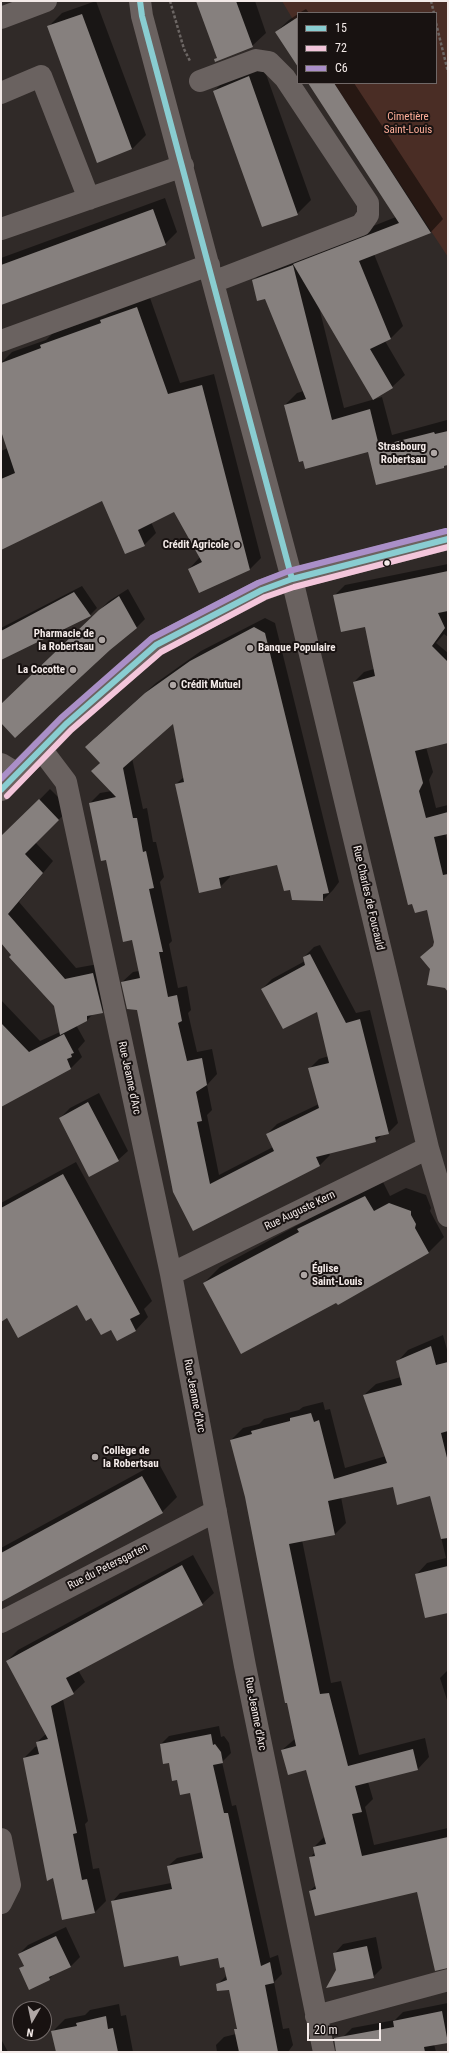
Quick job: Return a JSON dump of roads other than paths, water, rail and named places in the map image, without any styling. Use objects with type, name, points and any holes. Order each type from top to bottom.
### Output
[{"type":"main road","points":[[1,790],[8,769],[41,748],[156,645],[262,590],[292,579],[448,539]]},
{"type":"street","points":[[1,18],[46,1]]},
{"type":"street","name":"Rue Charles de Foucauld","points":[[140,1],[142,16],[292,579],[428,1148],[448,1216]]},
{"type":"street","points":[[1,341],[361,225],[368,215],[368,203],[285,78],[269,62],[256,60],[200,81]]},
{"type":"street","points":[[1,93],[41,76],[89,199]]},
{"type":"street","points":[[1,229],[183,166]]},
{"type":"street","name":"Rue Jeanne d'Arc","points":[[41,748],[66,782],[171,1274],[216,1511],[324,2052]]},
{"type":"street","name":"Rue Auguste Kern","points":[[171,1274],[428,1148]]},
{"type":"street","name":"Rue du Petersgarten","points":[[1,1622],[216,1511]]},
{"type":"street","points":[[1,1839],[10,1885],[1,1903]]},
{"type":"street","points":[[316,2016],[448,1980]]},
{"type":"place","name":"Strasbourg Robertsau","points":[[434,453]]},
{"type":"place","name":"Crédit Agricole","points":[[237,545]]},
{"type":"place","name":"Pharmacie de la Robertsau","points":[[102,640]]},
{"type":"place","name":"Banque Populaire","points":[[250,648]]},
{"type":"place","name":"La Cocotte","points":[[73,670]]},
{"type":"place","name":"Crédit Mutuel","points":[[173,685]]},
{"type":"place","name":"Église Saint-Louis","points":[[304,1275]]},
{"type":"place","name":"Collège de la Robertsau","points":[[95,1457]]},
{"type":"park label","name":"Cimetière Saint-Louis","points":[[408,123]]}]
